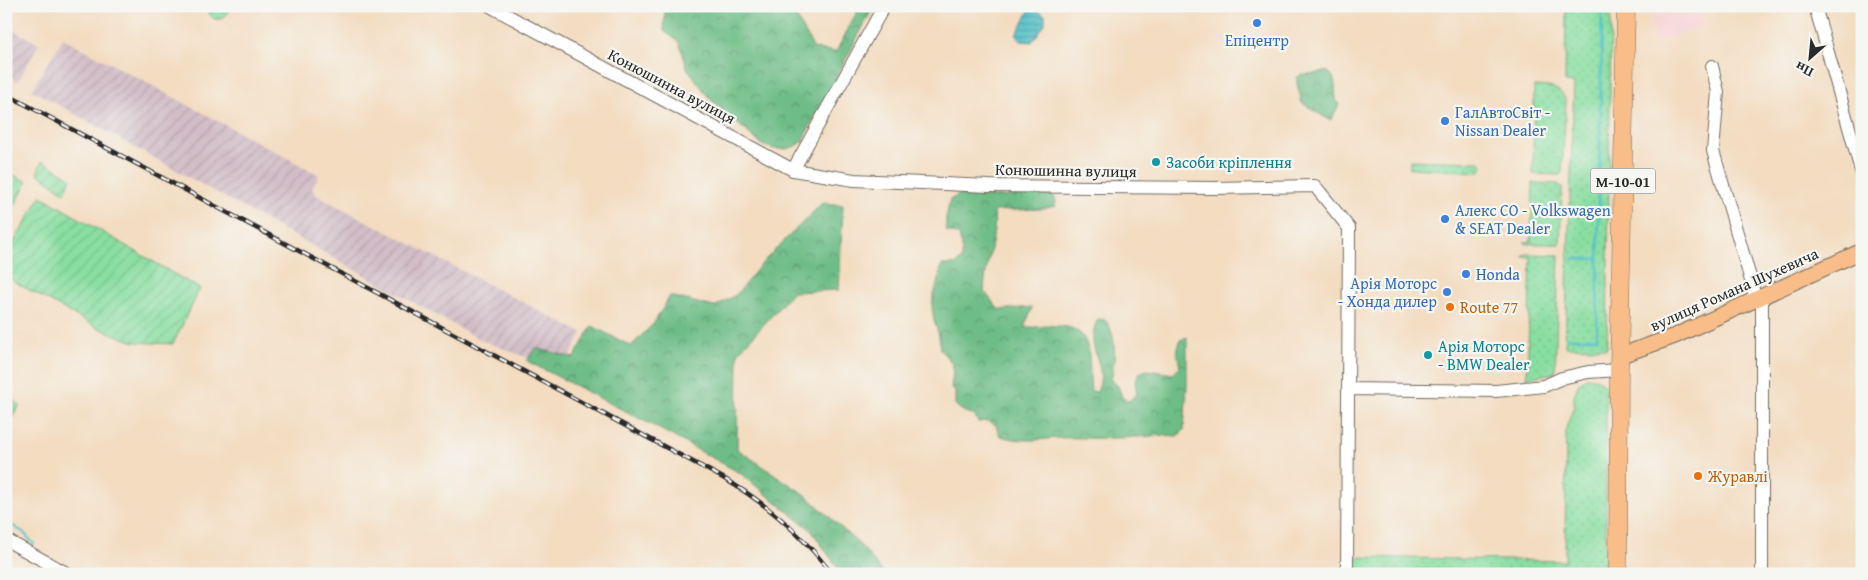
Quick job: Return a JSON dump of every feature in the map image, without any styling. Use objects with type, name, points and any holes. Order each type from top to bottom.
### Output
[{"type":"highway","name":"М-10-01","points":[[1618,574],[1619,363],[1626,6]]},
{"type":"main road","name":"вулиця Романа Шухевича","points":[[1619,363],[1862,252]]},
{"type":"street","name":"Конюшинна вулиця","points":[[490,6],[793,170],[854,180],[989,186],[1214,188],[1315,186],[1349,228],[1348,388]]},
{"type":"street","points":[[793,170],[884,6]]},
{"type":"street","points":[[1815,6],[1862,174]]},
{"type":"street","points":[[1712,66],[1718,92],[1713,151],[1752,284],[1759,298],[1762,574]]},
{"type":"street","points":[[1347,574],[1348,388],[1496,391],[1544,386],[1562,378],[1619,363]]},
{"type":"street","points":[[6,540],[68,574]]},
{"type":"shaded area","points":[[1659,6],[1700,6],[1702,26],[1656,42],[1652,23],[1653,15],[1660,14]]},
{"type":"shaded area","points":[[6,26],[39,44],[18,81],[6,75]]},
{"type":"shaded area","points":[[63,38],[319,175],[312,188],[316,195],[582,333],[562,371],[481,340],[32,90]]},
{"type":"green space","points":[[209,6],[227,6],[228,12],[221,19],[214,19],[209,14]]},
{"type":"green space","points":[[665,6],[790,6],[814,49],[836,52],[860,6],[874,6],[801,143],[792,148],[782,149],[762,145],[710,99],[687,68],[679,42],[664,31]]},
{"type":"green space","points":[[1566,6],[1610,6],[1611,9],[1607,348],[1565,347],[1574,83],[1565,82]]},
{"type":"green space","points":[[1327,71],[1334,79],[1339,105],[1331,120],[1302,103],[1297,84],[1297,77]]},
{"type":"green space","points":[[1534,86],[1549,87],[1557,90],[1566,101],[1562,172],[1560,175],[1533,174]]},
{"type":"green space","points":[[1410,160],[1479,162],[1483,168],[1478,172],[1410,168]]},
{"type":"green space","points":[[42,161],[71,178],[65,193],[37,173]]},
{"type":"green space","points":[[6,171],[27,182],[6,222]]},
{"type":"green space","points":[[1533,183],[1558,184],[1562,187],[1560,244],[1526,244],[1524,242],[1531,241]]},
{"type":"green space","points":[[1034,193],[1054,196],[1055,206],[1041,209],[994,211],[994,231],[984,291],[999,310],[1032,307],[1024,327],[1059,326],[1071,328],[1080,333],[1085,340],[1088,350],[1091,391],[1097,392],[1100,373],[1094,347],[1094,329],[1098,319],[1105,320],[1114,341],[1114,365],[1111,380],[1118,386],[1122,397],[1129,401],[1137,394],[1135,382],[1139,373],[1147,370],[1173,374],[1180,367],[1177,353],[1180,340],[1187,337],[1187,386],[1184,430],[1178,436],[1015,439],[1000,436],[996,425],[987,421],[978,422],[975,416],[955,405],[955,389],[951,389],[953,373],[951,362],[940,349],[939,336],[932,308],[933,296],[942,265],[955,265],[962,258],[959,235],[946,231],[946,218],[950,200],[960,194],[978,197],[997,197]]},
{"type":"green space","points":[[41,196],[200,289],[173,344],[134,342],[98,328],[6,277],[6,256]]},
{"type":"green space","points":[[822,203],[843,205],[839,290],[793,292],[738,353],[737,449],[807,496],[863,548],[884,574],[842,574],[811,530],[740,473],[656,427],[527,361],[535,348],[574,358],[592,326],[631,346],[654,323],[670,296],[714,307],[736,295],[764,261]]},
{"type":"green space","points":[[1526,254],[1559,255],[1555,373],[1527,378],[1531,257],[1523,257]]},
{"type":"green space","points":[[1588,377],[1598,379],[1606,387],[1606,574],[1352,574],[1353,557],[1565,561],[1566,428],[1574,406],[1574,396],[1579,383]]},
{"type":"green space","points":[[6,396],[20,405],[6,427]]},
{"type":"water","points":[[1031,7],[1045,15],[1045,24],[1032,42],[1021,41],[1016,35]]},
{"type":"waterway","points":[[1568,338],[1597,338],[1602,6]]},
{"type":"waterway","points":[[1573,259],[1599,259]]},
{"type":"waterway","points":[[6,522],[23,532],[34,544]]},
{"type":"railway","points":[[6,94],[723,478],[754,498],[782,520],[832,574]]},
{"type":"place","name":"Епіцентр","points":[[1257,23]]},
{"type":"place","name":"ГалАвтоСвіт - Nissan Dealer","points":[[1445,121]]},
{"type":"place","name":"Засоби кріплення","points":[[1156,162]]},
{"type":"place","name":"Алекс CO - Volkswagen & SEAT Dealer","points":[[1445,219]]},
{"type":"place","name":"Honda","points":[[1466,274]]},
{"type":"place","name":"Арія Моторс - Хонда дилер","points":[[1447,292]]},
{"type":"place","name":"Route 77","points":[[1450,307]]},
{"type":"place","name":"Арія Моторс - BMW Dealer","points":[[1428,355]]},
{"type":"place","name":"Журавлі","points":[[1698,476]]}]
